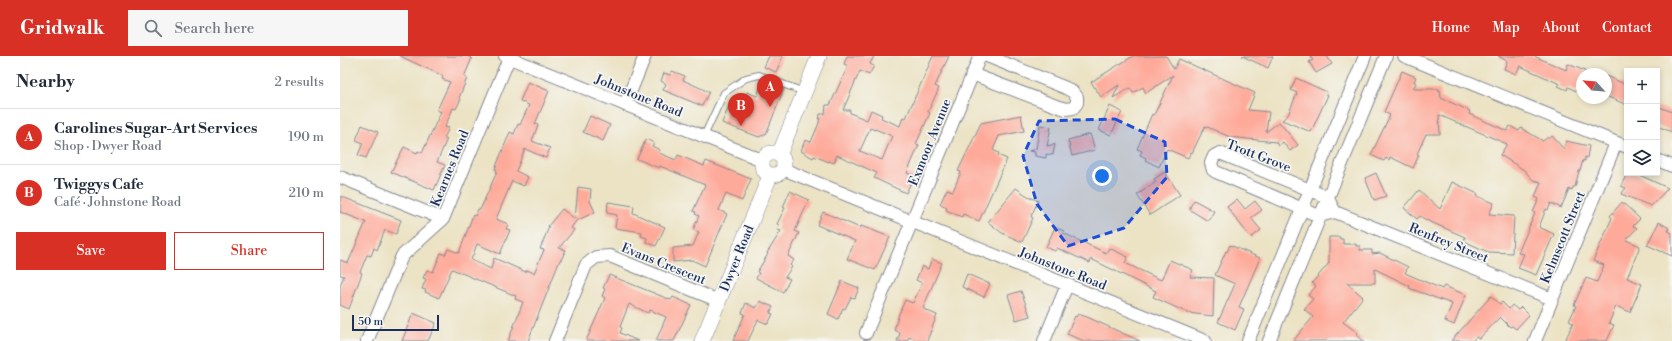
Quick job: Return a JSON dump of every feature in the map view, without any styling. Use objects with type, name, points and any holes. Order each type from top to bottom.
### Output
[{"type":"street","points":[[625,105],[645,56]]},
{"type":"street","name":"Dwyer Road","points":[[702,341],[777,167],[819,56]]},
{"type":"street","name":"Exmoor Avenue","points":[[912,221],[980,56]]},
{"type":"street","points":[[972,74],[1059,108],[1073,108],[1077,103],[1077,97],[1066,88],[987,56]]},
{"type":"street","points":[[1248,341],[1365,56]]},
{"type":"street","points":[[1269,341],[1319,216],[1386,56]]},
{"type":"street","points":[[1404,56],[1624,146]]},
{"type":"street","name":"Johnstone Road","points":[[507,57],[762,160]]},
{"type":"street","name":"Kearnes Road","points":[[367,341],[402,256],[443,219],[507,57]]},
{"type":"street","name":"Kelmscott Street","points":[[1534,341],[1616,143]]},
{"type":"street","points":[[762,160],[764,156],[772,153],[777,167]]},
{"type":"street","name":"Trott Grove","points":[[1319,216],[1216,172],[1211,166],[1214,156],[1220,153],[1223,154],[1327,197]]},
{"type":"street","points":[[1660,161],[1672,166]]},
{"type":"street","name":"Johnstone Road","points":[[777,167],[1205,341]]},
{"type":"street","points":[[340,177],[443,219]]},
{"type":"street","points":[[1319,216],[1335,212],[1327,197]]},
{"type":"street","name":"Renfrey Street","points":[[1335,212],[1552,299]]},
{"type":"street","points":[[866,333],[912,221]]},
{"type":"street","name":"Evans Crescent","points":[[555,341],[586,265],[596,257],[610,256],[719,301]]},
{"type":"street","points":[[1044,341],[1067,285]]},
{"type":"lane","points":[[704,136],[724,93],[746,78],[759,75],[805,92]]},
{"type":"highlighted area","points":[[1115,119],[1165,142],[1167,177],[1124,228],[1068,246],[1037,204],[1023,156],[1039,121]]},
{"type":"building","points":[[400,56],[466,56],[472,58],[464,77],[467,78],[459,98],[461,99],[456,109],[453,108],[445,127],[449,128],[444,138],[447,139],[437,162],[445,165],[434,190],[391,172],[404,147],[417,153],[418,151],[422,153],[441,112],[437,110],[450,82],[442,79],[443,76]]},
{"type":"building","points":[[769,56],[783,56],[776,72],[764,67]]},
{"type":"building","points":[[847,56],[874,56],[870,64],[874,66],[869,75],[860,71],[843,110],[850,110],[850,113],[867,120],[871,110],[882,115],[881,118],[900,126],[903,117],[906,118],[933,56],[949,56],[935,86],[939,88],[916,144],[919,145],[907,173],[914,176],[906,193],[874,178],[877,173],[837,155],[834,163],[814,156],[813,158],[801,151],[805,140],[811,142],[819,123],[820,114],[825,114],[826,105],[830,105],[848,66],[844,64]],"holes":[[[870,128],[892,136],[882,160],[860,151]]]},
{"type":"building","points":[[1133,56],[1166,56],[1174,69],[1179,59],[1255,93],[1248,110],[1269,112],[1266,132],[1279,122],[1298,145],[1290,151],[1283,142],[1278,146],[1276,142],[1230,137],[1205,126],[1188,158],[1167,149],[1159,167],[1145,160],[1146,158],[1140,155],[1142,151],[1137,149],[1152,114],[1154,115],[1173,75],[1146,93],[1143,87],[1133,93],[1130,88],[1113,98],[1119,85],[1101,97],[1091,82]]},
{"type":"building","points":[[1242,56],[1273,56],[1268,68]]},
{"type":"building","points":[[1310,56],[1327,56],[1332,64],[1316,73],[1309,62],[1313,60]]},
{"type":"building","points":[[1498,56],[1534,56],[1566,70],[1568,64],[1578,68],[1576,68],[1576,91],[1568,87],[1567,90],[1558,86],[1560,84],[1520,66],[1516,74],[1504,69],[1507,61]]},
{"type":"building","points":[[672,71],[685,76],[683,80],[709,92],[702,106],[663,90],[666,84],[661,81],[664,73],[670,75]]},
{"type":"building","points":[[1402,71],[1416,77],[1414,82],[1416,83],[1413,89],[1439,89],[1441,98],[1470,111],[1469,114],[1507,131],[1510,126],[1519,131],[1521,128],[1543,141],[1552,136],[1564,149],[1566,141],[1589,146],[1587,158],[1585,157],[1585,161],[1583,160],[1575,187],[1573,187],[1572,190],[1569,189],[1561,208],[1551,203],[1548,210],[1546,209],[1539,227],[1554,234],[1536,275],[1518,268],[1524,254],[1518,253],[1535,213],[1533,212],[1539,199],[1535,197],[1541,182],[1533,180],[1524,170],[1500,155],[1507,144],[1439,115],[1440,134],[1426,134],[1417,154],[1419,155],[1413,168],[1390,157],[1389,160],[1386,158],[1384,161],[1371,155],[1390,115],[1384,112]]},
{"type":"building","points":[[1296,78],[1327,92],[1326,94],[1328,95],[1311,132],[1282,120],[1288,115],[1297,93],[1291,90]]},
{"type":"building","points":[[1612,79],[1624,84],[1624,104],[1612,99]]},
{"type":"building","points":[[763,81],[784,89],[766,134],[759,137],[722,123],[731,101],[742,105],[747,92],[757,96]]},
{"type":"building","points":[[528,82],[549,91],[535,124],[538,125],[532,141],[550,148],[546,158],[525,149],[516,171],[528,177],[524,186],[512,181],[496,219],[508,224],[506,229],[510,230],[500,254],[477,244],[471,260],[491,269],[494,258],[526,272],[527,270],[534,273],[544,250],[540,249],[549,227],[548,226],[562,209],[575,219],[578,187],[591,189],[590,201],[595,212],[576,221],[571,228],[574,230],[559,248],[566,250],[560,260],[528,341],[508,341],[523,302],[515,299],[516,296],[452,269],[439,298],[425,292],[426,290],[422,289],[426,279],[423,278],[427,270],[433,272],[441,253],[445,255],[448,249],[459,253],[473,215],[475,216],[478,209],[480,210],[496,174],[497,170],[495,169],[510,132],[514,134],[529,105],[520,101]]},
{"type":"building","points":[[1110,106],[1122,112],[1111,135],[1099,130]]},
{"type":"building","points":[[1660,107],[1672,112],[1672,132],[1660,127]]},
{"type":"building","points":[[1021,115],[1024,131],[999,136],[993,150],[999,153],[998,155],[1007,159],[979,221],[963,214],[962,217],[946,210],[947,207],[940,204],[947,189],[953,191],[961,172],[958,171],[981,123]]},
{"type":"building","points":[[590,116],[610,125],[603,141],[583,132]]},
{"type":"building","points":[[362,125],[378,132],[366,158],[358,155],[363,143],[356,140]]},
{"type":"building","points":[[1040,125],[1051,127],[1047,146],[1055,144],[1053,155],[1046,154],[1046,158],[1035,156],[1035,152],[1029,151],[1036,149]]},
{"type":"building","points":[[1090,134],[1095,150],[1072,156],[1068,140]]},
{"type":"building","points":[[646,139],[654,143],[652,146],[660,150],[659,153],[676,160],[678,155],[704,166],[706,161],[751,179],[742,201],[726,194],[719,210],[727,214],[705,266],[692,260],[673,262],[673,248],[693,246],[699,232],[693,230],[699,216],[693,211],[705,185],[660,166],[659,168],[637,159]]},
{"type":"building","points":[[1165,172],[1180,195],[1150,215],[1137,195],[1156,182],[1154,179]]},
{"type":"building","points":[[1376,173],[1386,196],[1374,200],[1365,178]]},
{"type":"building","points":[[1626,176],[1642,176],[1668,188],[1651,206],[1621,194],[1626,188],[1621,186]]},
{"type":"building","points":[[1452,182],[1478,194],[1477,196],[1494,203],[1489,214],[1514,216],[1512,253],[1488,252],[1464,241],[1465,237],[1420,216],[1417,219],[1404,208],[1419,190],[1440,209]]},
{"type":"building","points":[[1016,188],[1038,201],[1031,217],[1033,218],[1022,242],[1002,233],[988,222]]},
{"type":"building","points":[[790,191],[809,200],[795,231],[799,233],[788,256],[794,260],[790,265],[792,267],[785,277],[790,279],[783,292],[756,278],[759,273],[757,272],[768,254],[767,253],[781,231],[777,230],[779,225],[777,224],[785,208],[783,207]]},
{"type":"building","points":[[340,196],[401,220],[396,234],[385,230],[377,250],[374,248],[371,256],[367,255],[360,272],[362,273],[349,309],[340,305],[340,285],[344,276],[340,275],[340,260],[348,263],[366,222],[340,212]]},
{"type":"building","points":[[1237,199],[1245,209],[1255,201],[1262,210],[1251,218],[1261,230],[1251,238],[1227,207]]},
{"type":"building","points":[[1194,200],[1214,211],[1208,221],[1190,210]]},
{"type":"building","points":[[608,202],[634,206],[633,213],[665,227],[656,246],[646,242],[647,238],[641,236],[642,232],[615,228],[617,215],[607,213]]},
{"type":"building","points":[[1622,202],[1640,219],[1633,226],[1637,228],[1626,240],[1640,246],[1627,278],[1642,284],[1630,312],[1616,306],[1609,323],[1614,325],[1607,341],[1565,341],[1573,323],[1569,321],[1576,306],[1574,305],[1586,278],[1597,282],[1604,265],[1593,261],[1612,218],[1610,216]]},
{"type":"building","points":[[823,212],[860,228],[861,226],[890,237],[875,270],[847,259],[855,241],[817,225]]},
{"type":"building","points":[[1659,222],[1669,228],[1668,231],[1672,233],[1672,256],[1647,245]]},
{"type":"building","points":[[1055,227],[1064,231],[1063,233],[1106,253],[1109,248],[1128,257],[1125,263],[1161,280],[1170,260],[1193,270],[1190,277],[1214,278],[1213,316],[1188,313],[1153,297],[1156,291],[1091,259],[1090,263],[1057,248],[1055,251],[1046,247]]},
{"type":"building","points":[[1329,237],[1340,237],[1340,239],[1343,239],[1343,244],[1356,244],[1356,246],[1360,246],[1360,250],[1372,250],[1372,254],[1380,253],[1408,267],[1405,273],[1442,289],[1444,286],[1466,295],[1454,325],[1445,321],[1452,304],[1409,288],[1410,286],[1375,269],[1375,283],[1347,283],[1363,297],[1343,322],[1358,333],[1357,335],[1364,341],[1293,341],[1313,317],[1304,309],[1313,299],[1308,295],[1316,286],[1312,283],[1329,263]]},
{"type":"building","points":[[1230,245],[1260,258],[1239,307],[1244,309],[1235,330],[1218,322],[1235,284],[1215,275]]},
{"type":"building","points":[[932,259],[942,263],[923,308],[937,315],[927,341],[920,341],[909,337],[907,341],[897,341],[900,333],[894,330],[899,314],[905,300],[913,303],[922,283],[916,280],[922,266],[928,269]]},
{"type":"building","points":[[967,274],[990,284],[984,297],[962,287]]},
{"type":"building","points":[[609,275],[671,300],[673,297],[691,305],[674,341],[656,341],[666,317],[650,310],[648,313],[629,304],[620,327],[622,328],[620,333],[638,341],[586,341],[605,298],[602,296],[605,289],[603,288]]},
{"type":"building","points":[[842,281],[859,288],[855,298],[851,297],[845,309],[843,308],[838,319],[828,314]]},
{"type":"building","points":[[1021,291],[1030,316],[1016,320],[1008,295]]},
{"type":"building","points":[[1491,296],[1500,304],[1502,302],[1509,309],[1512,305],[1518,310],[1521,307],[1529,315],[1516,329],[1512,326],[1510,327],[1500,317],[1479,339],[1476,337],[1472,341],[1451,341]]},
{"type":"building","points":[[760,301],[773,307],[770,313],[773,314],[768,324],[758,320],[748,341],[733,341],[745,314],[742,313],[746,303],[756,308]]},
{"type":"building","points":[[413,313],[436,323],[428,341],[402,341]]},
{"type":"building","points":[[1078,314],[1140,341],[1084,341],[1067,334],[1075,316],[1076,317]]},
{"type":"place","name":"Carolines Sugar-Art Services","points":[[770,107]]},
{"type":"place","name":"Twiggys Cafe","points":[[741,126]]}]
